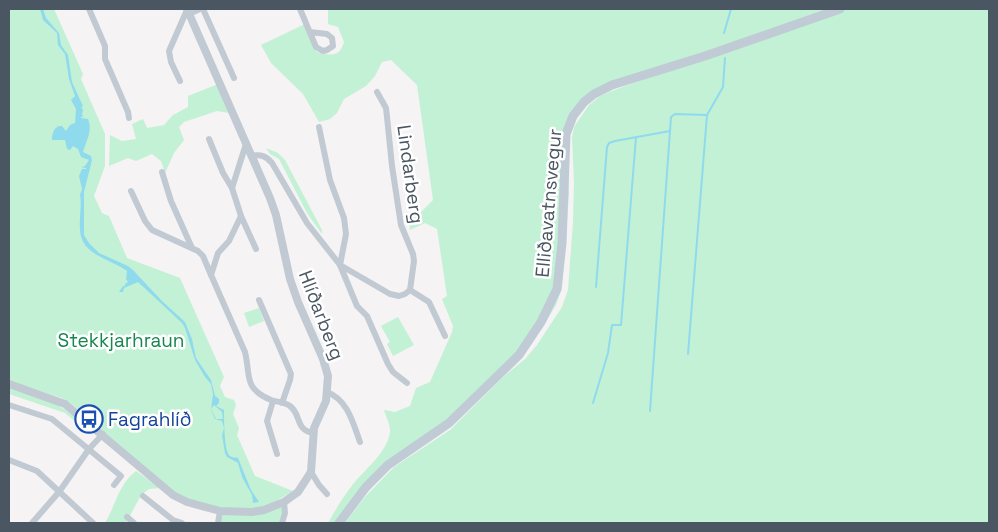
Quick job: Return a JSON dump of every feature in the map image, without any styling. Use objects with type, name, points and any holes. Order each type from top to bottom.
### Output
[{"type":"main road","name":"Elliðavatnsvegur","points":[[338,523],[366,487],[388,465],[449,423],[520,355],[542,322],[557,289],[562,243],[566,134],[573,116],[584,102],[594,94],[612,85],[705,56],[840,9]]},
{"type":"street","points":[[89,9],[105,46],[105,59],[129,118]]},
{"type":"street","points":[[180,81],[171,62],[169,51],[188,11],[202,9],[234,78]]},
{"type":"street","points":[[300,9],[310,32]]},
{"type":"street","name":"Hlíðarberg","points":[[9,384],[65,404],[173,494],[192,504],[220,511],[252,512],[264,510],[284,502],[298,492],[311,472],[314,433],[316,423],[326,401],[328,376],[323,359],[290,279],[276,215],[188,11]]},
{"type":"street","name":"Lindarberg","points":[[377,92],[386,108],[401,225],[413,254],[414,261],[410,290]]},
{"type":"street","points":[[319,127],[330,180],[344,218],[346,234],[340,265]]},
{"type":"street","points":[[209,139],[223,174],[232,188],[241,216],[256,249]]},
{"type":"street","points":[[232,188],[246,144]]},
{"type":"street","points":[[252,156],[267,157],[272,163],[307,223],[340,265],[357,306],[367,316],[388,364],[393,372],[407,383]]},
{"type":"street","points":[[162,172],[192,248]]},
{"type":"street","points":[[131,191],[145,221],[152,230],[198,251],[202,256],[245,352],[247,374],[256,392],[273,401],[288,404],[302,428],[307,432],[314,433]]},
{"type":"street","points":[[211,275],[218,253],[229,240],[241,216]]},
{"type":"street","points":[[340,265],[390,294],[399,296],[410,290],[429,302],[445,336]]},
{"type":"street","points":[[259,300],[291,374],[282,403]]},
{"type":"street","points":[[328,392],[343,402],[360,442]]},
{"type":"street","points":[[273,401],[267,421],[277,454]]},
{"type":"street","points":[[9,406],[52,419],[121,476],[114,485]]},
{"type":"street","points":[[32,523],[59,492],[89,449],[103,434]]},
{"type":"street","points":[[9,460],[36,472],[93,523]]},
{"type":"street","points":[[311,472],[327,494]]},
{"type":"street","points":[[144,496],[173,520],[182,523]]},
{"type":"street","points":[[282,523],[285,513],[284,502]]},
{"type":"street","points":[[218,523],[220,511]]},
{"type":"street","points":[[127,518],[134,523]]},
{"type":"green space","name":"Stekkjarhraun","points":[[9,9],[54,9],[83,74],[81,79],[105,134],[105,166],[94,196],[102,213],[109,216],[127,258],[180,278],[224,377],[220,386],[225,397],[234,400],[236,405],[233,414],[239,428],[237,435],[255,476],[293,491],[276,501],[279,508],[282,507],[284,509],[279,523],[220,523],[222,515],[174,492],[73,405],[62,398],[9,381]]},
{"type":"green space","points":[[328,9],[832,9],[596,92],[568,129],[569,194],[562,288],[556,305],[541,330],[456,416],[402,453],[338,523],[328,523],[356,480],[384,449],[390,430],[384,410],[395,412],[410,406],[416,388],[430,382],[453,326],[442,299],[447,296],[437,229],[425,223],[410,230],[409,222],[433,200],[417,85],[391,60],[382,62],[375,76],[366,86],[344,99],[337,113],[330,119],[319,122],[303,94],[271,63],[261,45],[305,24],[310,40],[317,52],[337,53],[344,42],[338,27],[328,24]]},
{"type":"green space","points":[[848,9],[989,9],[989,523],[345,523],[365,497],[394,467],[450,430],[503,377],[525,359],[537,345],[562,307],[568,290],[573,222],[572,138],[574,127],[589,105],[600,96],[614,90]]},
{"type":"green space","points":[[218,84],[229,113],[217,111],[184,122],[179,127],[184,140],[174,153],[165,173],[161,161],[152,154],[136,161],[128,158],[109,166],[110,135],[122,141],[136,139],[132,124],[143,119],[147,128],[164,125],[173,115],[188,107],[188,96]]},
{"type":"green space","points":[[266,148],[278,153],[285,160],[322,230],[322,234],[307,213],[279,159],[270,154]]},
{"type":"green space","points":[[259,308],[264,321],[249,327],[244,313]]},
{"type":"green space","points":[[398,317],[414,345],[393,356],[387,344],[390,342],[381,326]]},
{"type":"green space","points":[[9,388],[57,405],[78,417],[76,422],[65,413],[9,394]]},
{"type":"green space","points":[[136,471],[160,488],[149,489],[141,495],[126,523],[105,523],[125,482]]},
{"type":"water","points":[[40,9],[43,9],[46,18],[59,33],[61,45],[68,55],[72,82],[83,106],[81,108],[83,109],[82,115],[84,116],[81,118],[88,119],[89,123],[89,132],[83,152],[91,156],[92,160],[84,192],[84,235],[99,253],[133,270],[185,322],[192,339],[196,358],[211,380],[215,396],[219,399],[219,403],[216,406],[224,410],[228,453],[231,457],[238,458],[251,490],[259,502],[252,503],[252,495],[242,477],[238,463],[227,457],[225,453],[222,421],[215,419],[211,410],[211,409],[213,394],[211,384],[195,360],[182,323],[138,282],[124,288],[123,292],[119,292],[128,282],[126,279],[127,271],[91,251],[81,238],[80,195],[82,189],[79,176],[82,169],[86,169],[81,167],[85,166],[89,160],[81,157],[78,149],[73,146],[70,150],[67,149],[65,140],[52,140],[55,128],[62,126],[66,131],[70,125],[75,123],[76,109],[71,100],[75,96],[69,79],[65,54],[58,45],[57,33],[43,20]],"holes":[[[214,405],[222,412],[223,419],[216,419],[211,409]]]},
{"type":"waterway","points":[[724,33],[731,9]]},
{"type":"waterway","points":[[688,354],[707,115],[723,87],[725,58]]},
{"type":"waterway","points":[[650,411],[671,117],[675,114],[707,115]]},
{"type":"waterway","points":[[596,287],[607,147],[609,143],[615,141],[670,131]]},
{"type":"waterway","points":[[593,403],[608,353],[612,325],[621,325],[636,137]]},
{"type":"place","name":"Fagrahlíð","points":[[89,419]]}]
